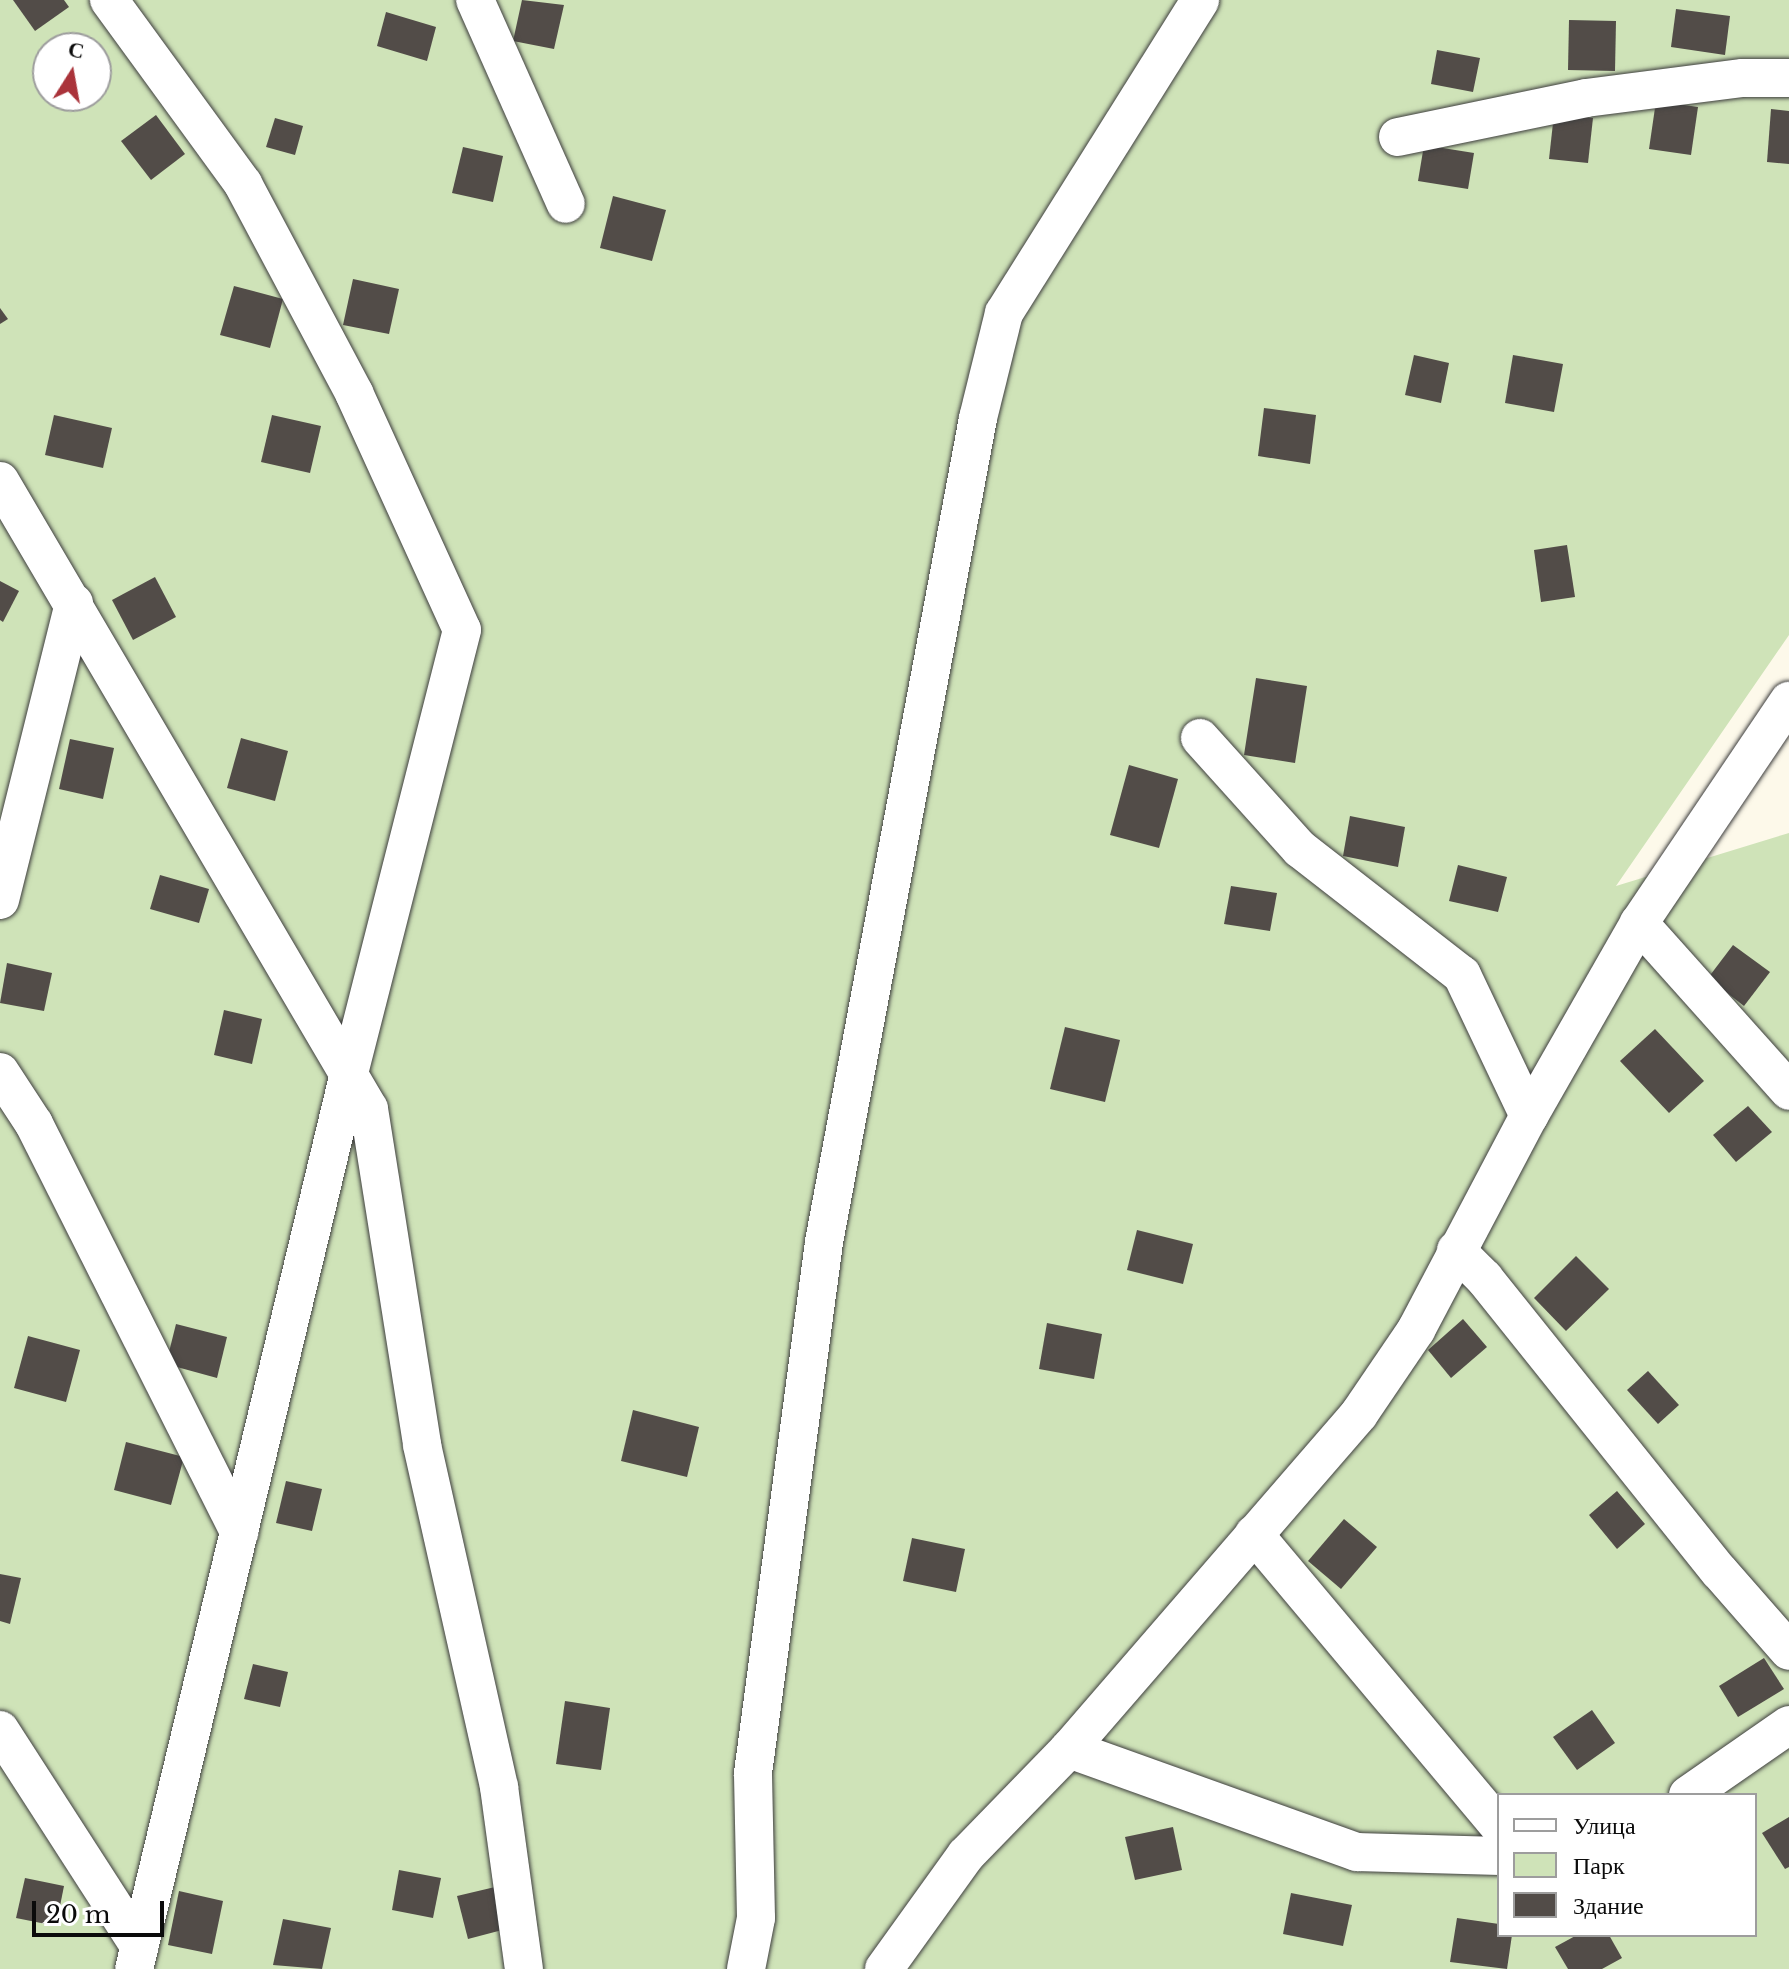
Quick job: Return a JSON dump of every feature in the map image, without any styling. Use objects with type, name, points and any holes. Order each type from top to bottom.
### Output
[{"type":"street","points":[[109,0],[243,184],[354,393],[462,630],[349,1073],[137,1958]]},
{"type":"street","points":[[475,0],[566,204]]},
{"type":"street","points":[[746,1969],[756,1918],[753,1773],[824,1242],[978,418],[1004,313],[1200,0]]},
{"type":"street","points":[[1398,137],[1586,98],[1743,78],[1789,78]]},
{"type":"street","points":[[0,481],[369,1109],[422,1445],[499,1787],[524,1969]]},
{"type":"street","points":[[0,900],[74,603]]},
{"type":"street","points":[[884,1969],[966,1855],[1069,1749],[1359,1414],[1416,1330],[1529,1116],[1639,923],[1789,701]]},
{"type":"street","points":[[1200,738],[1300,849],[1462,975],[1529,1116]]},
{"type":"street","points":[[1639,923],[1789,1091]]},
{"type":"street","points":[[0,1072],[34,1124],[239,1532]]},
{"type":"street","points":[[1456,1250],[1484,1278],[1719,1571],[1789,1651]]},
{"type":"street","points":[[1254,1534],[1497,1824]]},
{"type":"street","points":[[1691,1793],[1789,1725]]},
{"type":"street","points":[[0,1730],[137,1958]]},
{"type":"street","points":[[1069,1749],[1357,1852],[1497,1856]]},
{"type":"green space","points":[[0,0],[1789,0],[1789,635],[1616,886],[1789,833],[1789,1969],[0,1969]]},
{"type":"building","points":[[13,0],[64,0],[69,7],[35,31]]},
{"type":"building","points":[[522,0],[564,5],[554,49],[513,41]]},
{"type":"building","points":[[1676,9],[1730,16],[1725,55],[1671,47]]},
{"type":"building","points":[[386,12],[436,27],[427,61],[377,46]]},
{"type":"building","points":[[1569,20],[1616,21],[1615,71],[1568,70]]},
{"type":"building","points":[[1437,50],[1480,58],[1473,92],[1431,84]]},
{"type":"building","points":[[1656,101],[1698,107],[1691,155],[1649,149]]},
{"type":"building","points":[[1771,109],[1789,111],[1789,164],[1767,162]]},
{"type":"building","points":[[1554,114],[1593,118],[1588,163],[1549,159]]},
{"type":"building","points":[[156,115],[185,154],[151,180],[121,141]]},
{"type":"building","points":[[275,118],[303,126],[295,155],[266,147]]},
{"type":"building","points":[[1424,145],[1474,153],[1468,189],[1418,181]]},
{"type":"building","points":[[463,147],[503,156],[493,202],[452,193]]},
{"type":"building","points":[[613,196],[666,210],[652,261],[600,248]]},
{"type":"building","points":[[353,279],[399,289],[389,334],[343,325]]},
{"type":"building","points":[[234,286],[283,299],[270,348],[220,335]]},
{"type":"building","points":[[0,308],[8,319],[0,324]]},
{"type":"building","points":[[1414,355],[1449,363],[1441,403],[1405,395]]},
{"type":"building","points":[[1513,355],[1563,364],[1554,412],[1505,403]]},
{"type":"building","points":[[1264,408],[1316,415],[1310,464],[1258,456]]},
{"type":"building","points":[[54,415],[112,428],[103,468],[45,455]]},
{"type":"building","points":[[272,415],[321,426],[310,473],[261,462]]},
{"type":"building","points":[[1567,545],[1575,597],[1541,602],[1534,550]]},
{"type":"building","points":[[155,577],[176,617],[133,640],[112,600]]},
{"type":"building","points":[[0,581],[19,591],[3,622],[0,620]]},
{"type":"building","points":[[1256,678],[1307,686],[1295,763],[1244,755]]},
{"type":"building","points":[[241,738],[288,751],[275,801],[227,788]]},
{"type":"building","points":[[70,739],[114,748],[103,799],[59,789]]},
{"type":"building","points":[[1129,765],[1178,779],[1159,848],[1110,835]]},
{"type":"building","points":[[1350,816],[1405,827],[1398,867],[1343,856]]},
{"type":"building","points":[[1458,865],[1507,877],[1498,912],[1449,901]]},
{"type":"building","points":[[160,875],[209,889],[199,923],[150,909]]},
{"type":"building","points":[[1231,886],[1277,893],[1270,931],[1224,924]]},
{"type":"building","points":[[1733,945],[1770,972],[1744,1006],[1708,978]]},
{"type":"building","points":[[7,963],[52,973],[44,1011],[0,1003]]},
{"type":"building","points":[[224,1010],[262,1019],[252,1064],[214,1055]]},
{"type":"building","points":[[1065,1027],[1120,1040],[1105,1102],[1050,1089]]},
{"type":"building","points":[[1655,1029],[1704,1081],[1669,1113],[1620,1061]]},
{"type":"building","points":[[1748,1106],[1772,1132],[1736,1162],[1713,1135]]},
{"type":"building","points":[[1137,1230],[1193,1244],[1183,1284],[1127,1270]]},
{"type":"building","points":[[1576,1256],[1609,1289],[1566,1331],[1534,1298]]},
{"type":"building","points":[[1463,1319],[1487,1347],[1451,1378],[1428,1350]]},
{"type":"building","points":[[1047,1323],[1102,1334],[1094,1379],[1039,1369]]},
{"type":"building","points":[[176,1324],[227,1337],[217,1378],[166,1364]]},
{"type":"building","points":[[28,1336],[80,1350],[66,1402],[14,1388]]},
{"type":"building","points":[[1648,1371],[1679,1405],[1658,1424],[1627,1390]]},
{"type":"building","points":[[633,1410],[699,1427],[687,1477],[621,1461]]},
{"type":"building","points":[[126,1442],[184,1457],[171,1505],[114,1490]]},
{"type":"building","points":[[286,1481],[322,1489],[312,1531],[276,1523]]},
{"type":"building","points":[[1617,1491],[1645,1524],[1617,1549],[1589,1515]]},
{"type":"building","points":[[1344,1519],[1377,1547],[1341,1589],[1308,1561]]},
{"type":"building","points":[[912,1538],[965,1549],[956,1592],[903,1581]]},
{"type":"building","points":[[0,1574],[21,1578],[10,1624],[0,1621]]},
{"type":"building","points":[[1764,1658],[1784,1689],[1738,1717],[1719,1686]]},
{"type":"building","points":[[253,1664],[288,1672],[280,1707],[244,1699]]},
{"type":"building","points":[[565,1701],[610,1708],[601,1770],[556,1764]]},
{"type":"building","points":[[1592,1710],[1615,1743],[1577,1770],[1553,1737]]},
{"type":"building","points":[[1789,1817],[1789,1867],[1785,1869],[1762,1833]]},
{"type":"building","points":[[1173,1827],[1182,1870],[1135,1880],[1125,1837]]},
{"type":"building","points":[[399,1870],[441,1878],[433,1918],[392,1910]]},
{"type":"building","points":[[25,1878],[64,1886],[56,1926],[16,1918]]},
{"type":"building","points":[[495,1887],[506,1929],[468,1939],[457,1896]]},
{"type":"building","points":[[179,1891],[223,1901],[212,1954],[168,1945]]},
{"type":"building","points":[[1291,1893],[1352,1905],[1343,1946],[1283,1934]]},
{"type":"building","points":[[1457,1918],[1497,1924],[1497,1937],[1512,1937],[1507,1969],[1450,1962]]},
{"type":"building","points":[[283,1919],[331,1928],[322,1969],[273,1965]]},
{"type":"building","points":[[1573,1937],[1610,1937],[1622,1958],[1602,1969],[1568,1969],[1555,1947]]}]
